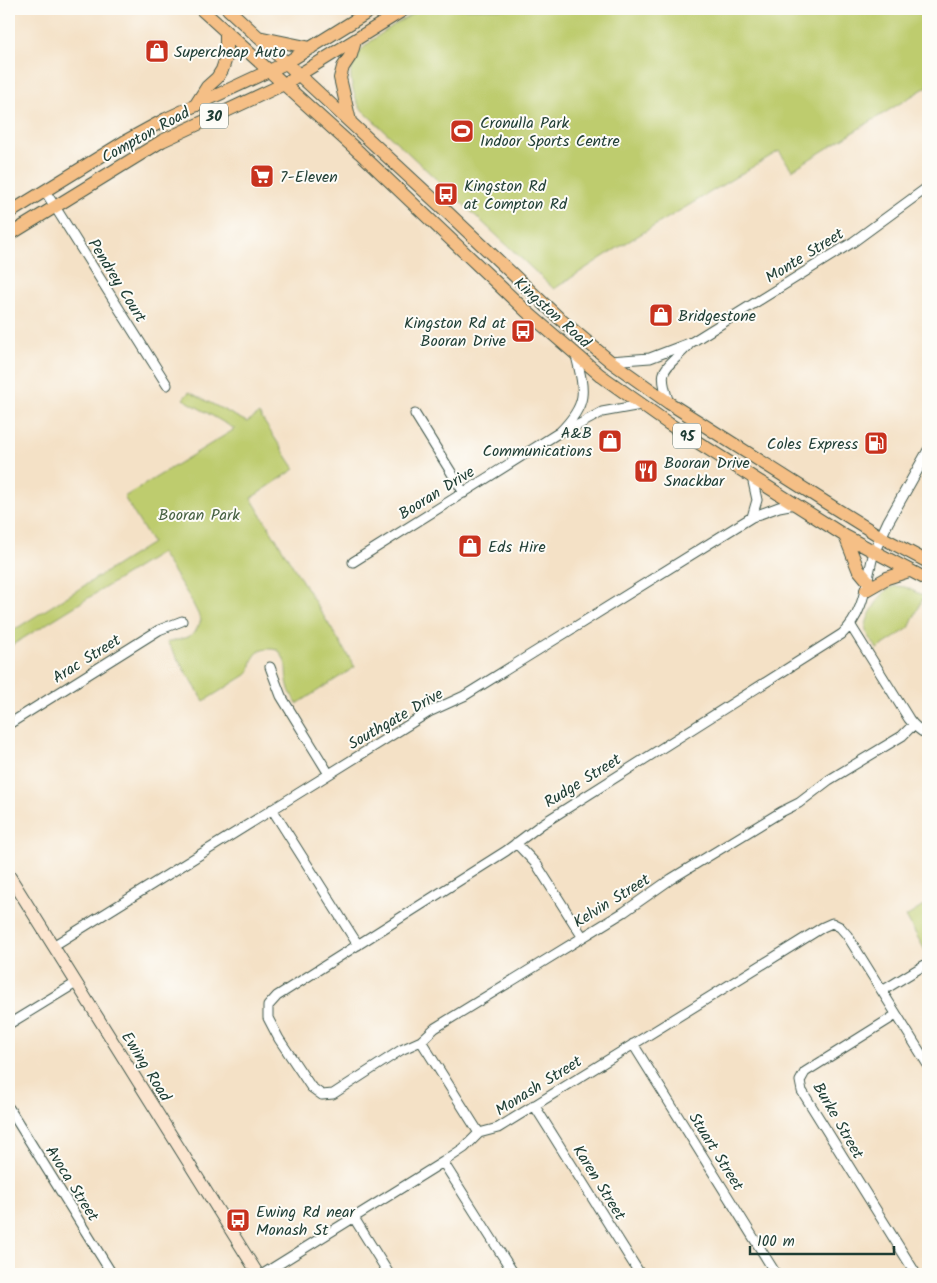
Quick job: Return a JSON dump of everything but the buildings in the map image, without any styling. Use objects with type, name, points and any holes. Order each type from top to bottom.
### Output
[{"type":"main road","name":"Kingston Road","points":[[200,9],[409,199],[526,311],[600,375],[641,405],[845,536],[928,580]]},
{"type":"main road","name":"Kingston Road","points":[[228,9],[555,314],[610,361],[669,403],[880,537],[928,562]]},
{"type":"main road","name":"Compton Road","points":[[9,213],[124,142],[286,63],[373,9]]},
{"type":"main road","name":"Compton Road","points":[[9,235],[162,141],[284,84],[405,9]]},
{"type":"main road","points":[[195,106],[207,87],[217,78],[222,70],[226,58],[226,32]]},
{"type":"main road","points":[[258,36],[310,48]]},
{"type":"main road","points":[[350,121],[340,78],[343,67],[351,55],[355,41]]},
{"type":"main road","points":[[845,536],[858,569],[867,585],[909,571]]},
{"type":"main road","name":"Ewing Road","points":[[11,882],[258,1274]]},
{"type":"street","name":"Monte Street","points":[[610,361],[650,358],[692,342],[853,242],[928,187]]},
{"type":"street","name":"Pendrey Court","points":[[45,191],[167,385]]},
{"type":"street","name":"Monte Street","points":[[669,403],[663,384],[663,375],[669,365],[692,342]]},
{"type":"street","name":"Booran Drive","points":[[560,432],[575,416],[582,398],[583,380],[576,356]]},
{"type":"street","name":"Booran Drive","points":[[353,562],[560,432],[602,412],[641,405]]},
{"type":"street","points":[[415,414],[464,493]]},
{"type":"street","points":[[874,552],[880,537],[928,451]]},
{"type":"street","points":[[752,477],[757,500],[752,517]]},
{"type":"street","name":"Southgate Drive","points":[[53,946],[429,712],[464,696],[752,517],[779,507],[794,504]]},
{"type":"street","name":"Rudge Street","points":[[322,1095],[311,1087],[279,1039],[268,1018],[268,1006],[277,996],[506,851],[542,824],[832,641],[851,626],[867,585],[874,552]]},
{"type":"street","name":"Arac Street","points":[[9,724],[159,630],[182,621]]},
{"type":"street","points":[[851,626],[913,725],[928,735]]},
{"type":"street","points":[[270,668],[280,696],[329,774]]},
{"type":"street","name":"Kelvin Street","points":[[322,1095],[333,1094],[401,1050],[422,1041],[435,1028],[640,902],[671,879],[781,812],[799,804],[829,780],[902,736],[913,725]]},
{"type":"street","points":[[272,809],[358,945]]},
{"type":"street","points":[[516,843],[537,865],[582,936]]},
{"type":"street","name":"Monash Street","points":[[263,1274],[443,1162],[464,1148],[479,1133],[498,1128],[823,926],[832,923],[840,927],[882,992]]},
{"type":"street","points":[[928,963],[882,992],[928,1065]]},
{"type":"street","points":[[9,1024],[76,983]]},
{"type":"street","name":"Burke Street","points":[[896,1015],[805,1072],[800,1081],[802,1091],[916,1274]]},
{"type":"street","points":[[422,1041],[479,1133]]},
{"type":"street","name":"Stuart Street","points":[[633,1044],[776,1274]]},
{"type":"street","name":"Karen Street","points":[[534,1106],[640,1274]]},
{"type":"street","name":"Avoca Street","points":[[9,1108],[112,1274]]},
{"type":"street","points":[[443,1162],[514,1274]]},
{"type":"street","points":[[354,1218],[389,1274]]},
{"type":"green space","points":[[421,9],[928,9],[928,86],[792,170],[779,151],[606,255],[554,289],[360,108],[351,79],[351,67],[357,55],[383,32]]},
{"type":"green space","name":"Booran Park","points":[[189,392],[247,422],[259,414],[295,469],[251,498],[355,667],[297,704],[289,688],[282,655],[278,650],[271,649],[261,651],[255,656],[249,673],[204,701],[167,642],[188,637],[195,631],[201,620],[190,598],[161,553],[9,647],[9,633],[152,543],[124,497],[235,429],[183,399]]},
{"type":"green space","points":[[896,586],[905,587],[924,596],[909,628],[877,649],[866,631],[867,621],[881,597],[888,589]]},
{"type":"green space","points":[[928,903],[928,951],[926,952],[906,917]]},
{"type":"place","name":"Supercheap Auto","points":[[157,51]]},
{"type":"place","name":"Cronulla Park Indoor Sports Centre","points":[[462,131]]},
{"type":"place","name":"7-Eleven","points":[[262,176]]},
{"type":"place","name":"Kingston Rd at Compton Rd","points":[[446,194]]},
{"type":"place","name":"Bridgestone","points":[[661,315]]},
{"type":"place","name":"Kingston Rd at Booran Drive","points":[[523,331]]},
{"type":"place","name":"A&B Communications","points":[[610,441]]},
{"type":"place","name":"Coles Express","points":[[876,443]]},
{"type":"place","name":"Booran Drive Snackbar","points":[[646,471]]},
{"type":"place","name":"Eds Hire","points":[[470,546]]},
{"type":"place","name":"Ewing Rd near Monash St","points":[[238,1220]]}]
